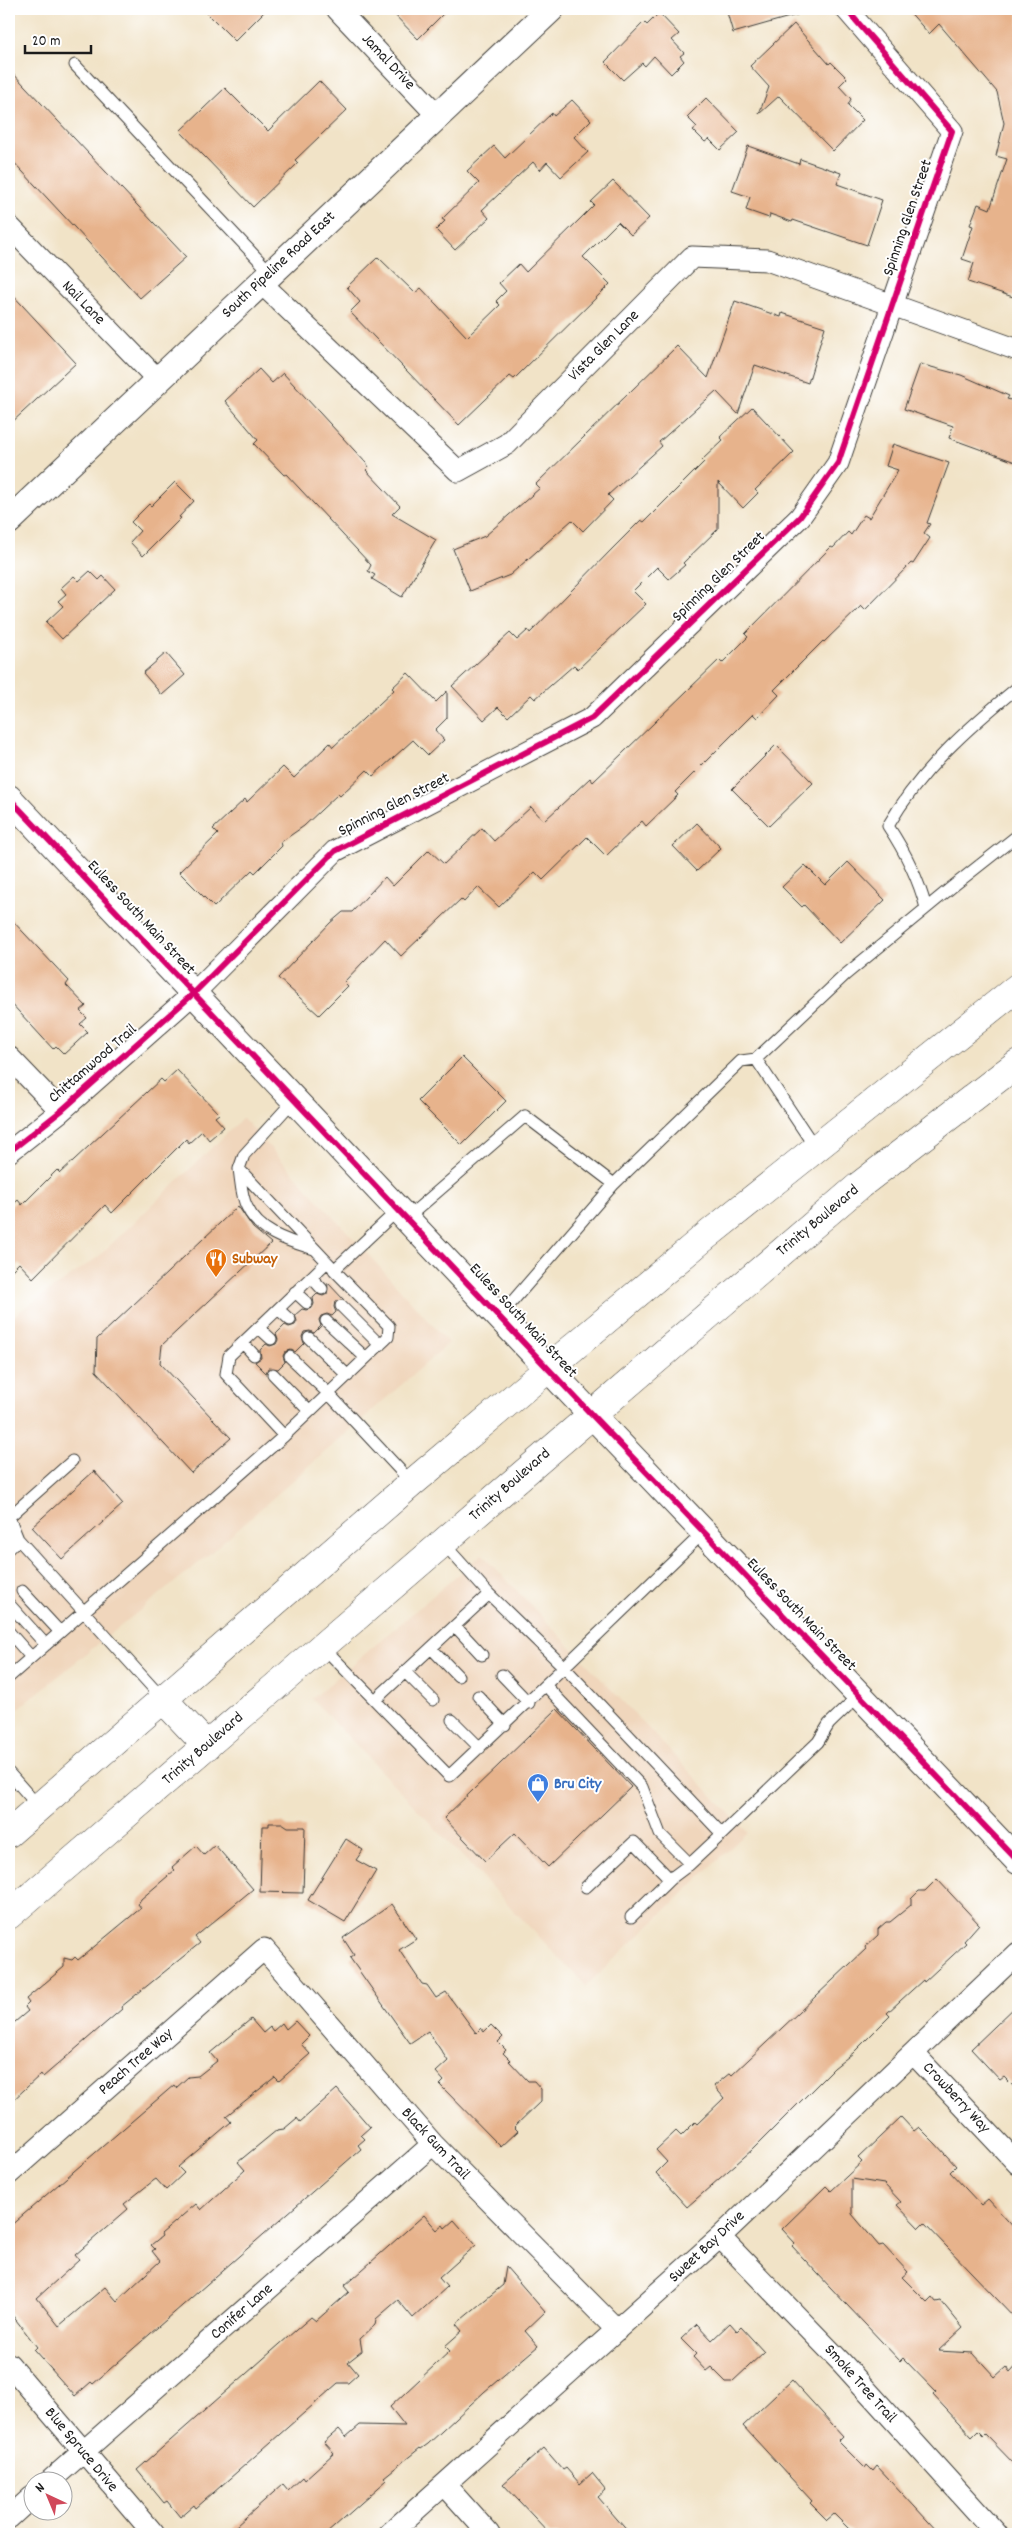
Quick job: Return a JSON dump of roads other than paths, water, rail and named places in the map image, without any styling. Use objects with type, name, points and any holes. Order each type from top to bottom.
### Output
[{"type":"main road","points":[[9,1833],[162,1698],[412,1483],[700,1241],[1018,987]]},
{"type":"main road","name":"Trinity Boulevard","points":[[9,1915],[860,1185],[1018,1063]]},
{"type":"main road","points":[[162,1698],[206,1746]]},
{"type":"street","name":"Jamal Drive","points":[[338,9],[438,116]]},
{"type":"street","name":"South Pipeline Road East","points":[[9,522],[551,9]]},
{"type":"street","name":"Spinning Glen Street","points":[[194,993],[335,851],[592,718],[800,517],[838,462],[952,131],[846,9]]},
{"type":"street","name":"Nail Lane","points":[[9,226],[158,380]]},
{"type":"street","name":"Vista Glen Lane","points":[[265,278],[458,471],[507,444],[692,257],[767,260],[1018,350]]},
{"type":"street","name":"Euless South Main Street","points":[[9,798],[591,1414],[1018,1861]]},
{"type":"street","name":"Chittamwood Trail","points":[[9,1152],[61,1111],[194,993]]},
{"type":"street","points":[[9,1057],[61,1111]]},
{"type":"street","name":"Black Gum Trail","points":[[264,1949],[433,2144],[617,2330]]},
{"type":"street","name":"Peach Tree Way","points":[[9,2174],[264,1949]]},
{"type":"street","name":"Sweet Bay Drive","points":[[390,2534],[720,2237],[1018,1953]]},
{"type":"street","name":"Crowberry Way","points":[[914,2054],[1018,2164]]},
{"type":"street","name":"Conifer Lane","points":[[63,2470],[433,2144]]},
{"type":"street","name":"Smoke Tree Trail","points":[[720,2237],[842,2363],[998,2534]]},
{"type":"street","name":"Blue Spruce Drive","points":[[9,2364],[154,2534]]},
{"type":"street","points":[[445,2485],[489,2534]]},
{"type":"street","points":[[9,2518],[22,2506]]},
{"type":"lane","points":[[75,65],[265,278]]},
{"type":"lane","points":[[926,908],[919,881],[907,853],[888,826],[903,800],[967,728],[1018,687]]},
{"type":"lane","points":[[499,1317],[614,1184],[740,1061],[756,1059],[846,975],[1018,835]]},
{"type":"lane","points":[[756,1059],[816,1149]]},
{"type":"lane","points":[[294,1100],[244,1155],[239,1169],[244,1199],[254,1217],[279,1238],[315,1250]]},
{"type":"lane","points":[[284,1436],[226,1374],[229,1356],[311,1277],[331,1266],[403,1214],[526,1116],[614,1184]]},
{"type":"lane","points":[[10,1673],[83,1613],[284,1436],[388,1337],[389,1326],[239,1169]]},
{"type":"lane","points":[[311,1277],[322,1289]]},
{"type":"lane","points":[[296,1292],[307,1303]]},
{"type":"lane","points":[[342,1306],[380,1344]]},
{"type":"lane","points":[[278,1309],[290,1320]]},
{"type":"lane","points":[[326,1321],[366,1358]]},
{"type":"lane","points":[[259,1328],[271,1339]]},
{"type":"lane","points":[[309,1338],[348,1376]]},
{"type":"lane","points":[[243,1343],[254,1355]]},
{"type":"lane","points":[[290,1357],[329,1394],[412,1483]]},
{"type":"lane","points":[[273,1374],[309,1412]]},
{"type":"lane","points":[[72,1461],[9,1517],[18,1539],[162,1698]]},
{"type":"lane","points":[[322,1646],[449,1776],[546,1686],[704,1532]]},
{"type":"lane","points":[[9,1548],[18,1539]]},
{"type":"lane","points":[[442,1543],[722,1834]]},
{"type":"lane","points":[[22,1591],[60,1632]]},
{"type":"lane","points":[[375,1700],[489,1594]]},
{"type":"lane","points":[[9,1604],[46,1645]]},
{"type":"lane","points":[[455,1626],[482,1654]]},
{"type":"lane","points":[[9,1632],[31,1657]]},
{"type":"lane","points":[[431,1648],[458,1676]]},
{"type":"lane","points":[[405,1672],[433,1700]]},
{"type":"lane","points":[[502,1674],[529,1702]]},
{"type":"lane","points":[[546,1686],[642,1787],[660,1834],[690,1864]]},
{"type":"lane","points":[[631,1917],[670,1879],[690,1864],[818,1742],[829,1724],[859,1695]]},
{"type":"lane","points":[[478,1696],[505,1725]]},
{"type":"lane","points":[[452,1720],[480,1748]]},
{"type":"lane","points":[[9,1773],[38,1806]]},
{"type":"lane","points":[[586,1887],[634,1842],[670,1879]]},
{"type":"place","name":"Subway","points":[[216,1278]]},
{"type":"place","name":"Bru City","points":[[538,1803]]}]
